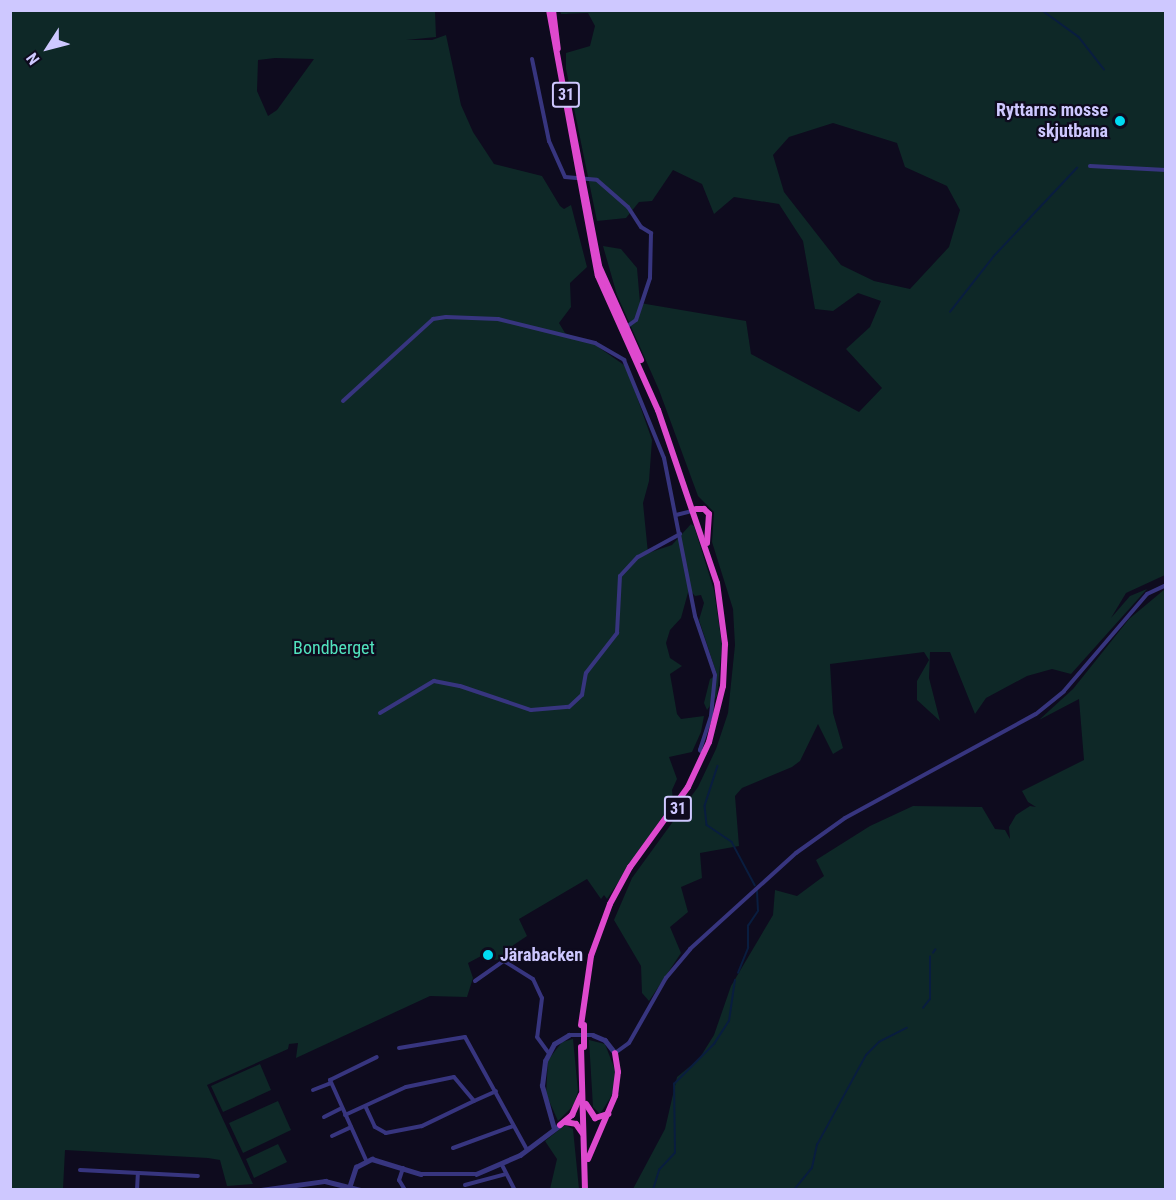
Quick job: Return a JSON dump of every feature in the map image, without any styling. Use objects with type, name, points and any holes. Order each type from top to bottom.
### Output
[{"type":"highway","name":"31","points":[[549,10],[602,289],[654,398],[720,581],[728,632],[728,673],[720,720],[697,779],[635,866],[614,904],[594,961],[583,1025]]},
{"type":"highway","name":"31","points":[[554,10],[580,179],[602,276],[657,397],[717,583],[725,644],[721,701],[705,754],[682,797],[630,867],[610,904],[591,956],[583,1025],[582,1092],[587,1190]]},
{"type":"highway","points":[[694,510],[704,509],[709,514],[707,543]]},
{"type":"highway","name":"31","points":[[583,1047],[588,1159],[587,1190]]},
{"type":"highway","points":[[588,1159],[618,1083],[615,1053]]},
{"type":"highway","points":[[560,1126],[582,1092]]},
{"type":"highway","points":[[586,1104],[595,1118],[608,1113]]},
{"type":"highway","points":[[560,1126],[576,1124],[584,1135]]},
{"type":"street","points":[[532,59],[538,100],[556,162],[567,180],[597,180],[628,207],[641,227],[651,233],[650,278],[636,320],[625,328]]},
{"type":"street","points":[[1090,166],[1166,170]]},
{"type":"street","points":[[343,401],[433,319],[498,319],[595,342],[624,360],[632,373],[664,458],[695,616],[716,682],[700,750],[705,754]]},
{"type":"street","points":[[676,515],[694,510]]},
{"type":"street","points":[[380,713],[434,681],[460,686],[531,710],[569,707],[582,695],[586,673],[617,633],[620,576],[638,557],[680,534]]},
{"type":"street","points":[[350,1185],[356,1167],[366,1160],[456,1176],[502,1165],[527,1151],[560,1126],[542,1096],[548,1052],[558,1041],[572,1035],[598,1036],[615,1053],[629,1043],[666,978],[690,949],[796,853],[845,818],[1036,714],[1064,691],[1147,594],[1166,585]]},
{"type":"street","points":[[475,981],[504,961],[533,979],[542,998],[537,1037],[548,1052]]},
{"type":"street","points":[[399,1048],[462,1035],[496,1091],[527,1151]]},
{"type":"street","points":[[366,1160],[330,1080],[377,1057]]},
{"type":"street","points":[[345,1115],[405,1087],[454,1077],[474,1101]]},
{"type":"street","points":[[313,1090],[331,1083]]},
{"type":"street","points":[[365,1106],[375,1127],[387,1133],[422,1126],[496,1091]]},
{"type":"street","points":[[324,1117],[342,1108]]},
{"type":"street","points":[[453,1148],[513,1126]]},
{"type":"street","points":[[332,1136],[351,1127]]},
{"type":"street","points":[[502,1165],[514,1190]]},
{"type":"street","points":[[403,1168],[399,1180],[405,1190]]},
{"type":"street","points":[[80,1170],[198,1176]]},
{"type":"street","points":[[137,1190],[138,1173]]},
{"type":"street","points":[[465,1185],[506,1174]]},
{"type":"street","points":[[317,1181],[317,1190]]},
{"type":"street","points":[[261,1190],[317,1181],[350,1185],[361,1190]]},
{"type":"green space","name":"Bondberget","points":[[11,11],[435,11],[436,37],[406,40],[432,40],[446,35],[461,105],[473,132],[494,164],[542,176],[560,206],[564,209],[571,205],[587,267],[570,283],[571,307],[559,323],[565,333],[594,344],[624,365],[630,377],[652,440],[649,481],[643,503],[648,553],[672,545],[691,524],[694,526],[714,590],[722,645],[717,696],[707,710],[704,703],[710,679],[717,675],[699,620],[704,603],[701,595],[695,596],[689,589],[681,618],[670,630],[666,643],[670,658],[682,666],[670,674],[677,714],[681,719],[704,716],[701,732],[692,752],[669,757],[677,779],[672,790],[673,801],[607,899],[604,895],[601,899],[587,879],[519,919],[527,936],[509,948],[507,958],[489,961],[485,954],[468,963],[473,978],[467,997],[430,996],[296,1058],[298,1043],[289,1044],[288,1049],[207,1085],[253,1184],[227,1186],[220,1160],[65,1150],[63,1189],[11,1189]],"holes":[[[314,59],[277,110],[268,116],[257,91],[258,60]]]},
{"type":"green space","points":[[560,11],[1165,11],[1165,575],[1126,593],[1111,618],[1130,596],[1147,589],[1071,674],[1052,669],[1027,676],[986,698],[975,714],[950,652],[930,652],[929,678],[940,721],[917,700],[917,681],[929,660],[924,652],[830,664],[833,713],[843,748],[833,754],[818,724],[800,761],[792,767],[742,788],[735,796],[739,846],[700,853],[702,878],[681,887],[688,912],[670,927],[681,953],[649,1001],[642,993],[641,966],[614,920],[632,878],[698,787],[716,749],[728,713],[735,645],[733,609],[712,542],[714,512],[698,496],[659,390],[617,295],[603,246],[621,249],[637,268],[640,303],[746,321],[751,354],[859,412],[882,388],[846,349],[870,327],[881,301],[858,293],[833,311],[815,309],[803,241],[779,204],[734,197],[714,214],[702,184],[673,170],[652,201],[639,202],[626,218],[597,221],[566,69],[566,53],[590,46],[595,26],[588,13],[561,14]],"holes":[[[833,123],[897,143],[905,167],[947,186],[960,210],[949,247],[910,289],[874,281],[841,265],[784,192],[773,155],[789,137]]]},
{"type":"green space","points":[[1165,589],[1165,1189],[633,1189],[665,1129],[677,1077],[699,1059],[714,1035],[731,986],[773,915],[775,890],[797,896],[824,876],[816,860],[870,826],[913,806],[982,807],[995,829],[1005,830],[1010,839],[1009,827],[1016,815],[1030,806],[1036,807],[1028,802],[1022,791],[1084,760],[1079,699],[1039,720],[1073,689],[1129,619]]},
{"type":"green space","points":[[573,1039],[578,1091],[574,1105],[558,1121],[546,1094],[548,1060],[562,1042]]},
{"type":"green space","points":[[589,1040],[605,1044],[615,1070],[614,1092],[600,1114],[593,1107]]},
{"type":"green space","points":[[260,1064],[271,1090],[223,1112],[211,1086]]},
{"type":"green space","points":[[278,1101],[291,1130],[243,1153],[229,1123]]},
{"type":"green space","points":[[565,1125],[573,1129],[579,1189],[550,1189],[557,1159],[545,1141]]},
{"type":"green space","points":[[278,1144],[287,1162],[254,1178],[246,1159]]},
{"type":"waterway","points":[[1042,10],[1079,37],[1104,69]]},
{"type":"waterway","points":[[950,312],[994,256],[1077,168]]},
{"type":"waterway","points":[[718,766],[705,806],[707,825],[732,842],[755,885]]},
{"type":"waterway","points":[[738,973],[748,948],[748,926],[758,911],[757,891]]},
{"type":"waterway","points":[[923,1008],[930,999],[930,957]]},
{"type":"waterway","points":[[653,1190],[659,1170],[675,1153],[674,1084],[714,1044],[729,1021],[735,980]]},
{"type":"waterway","points":[[794,1190],[812,1168],[817,1145],[866,1055],[879,1042],[907,1028]]},
{"type":"place","name":"Ryttarns mosse skjutbana","points":[[1120,121]]},
{"type":"place","name":"Järabacken","points":[[488,955]]}]
